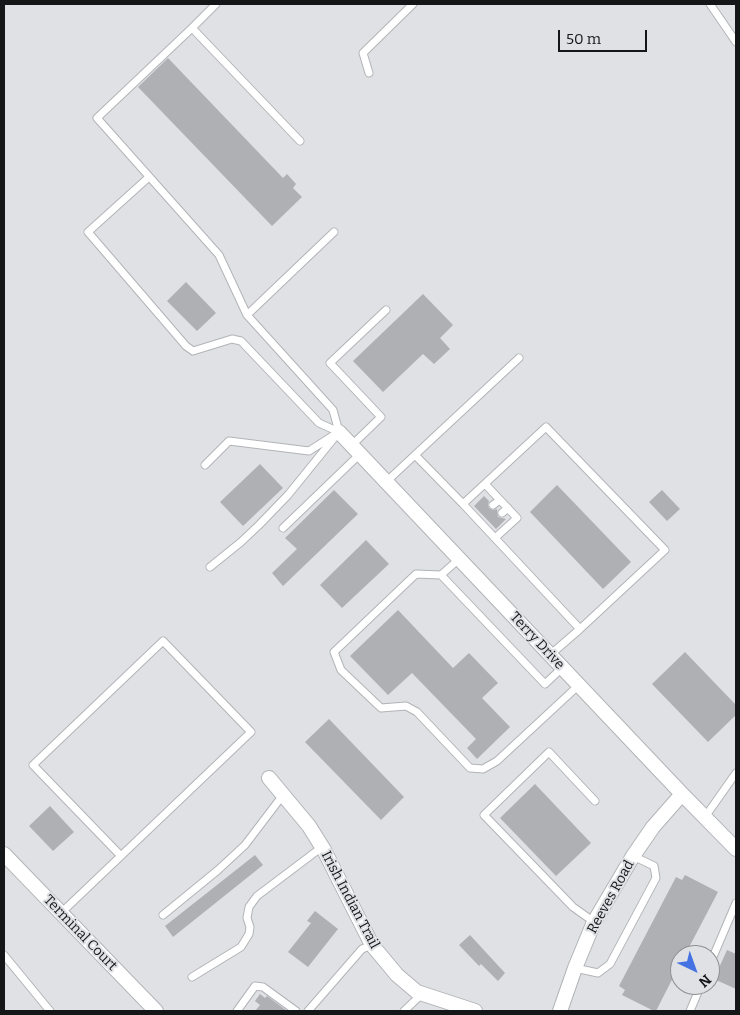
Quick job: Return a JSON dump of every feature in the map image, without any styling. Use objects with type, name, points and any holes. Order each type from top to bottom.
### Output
[{"type":"street","name":"Terry Drive","points":[[339,432],[682,794],[736,848]]},
{"type":"street","name":"Irish Indian Trail","points":[[269,778],[309,826],[322,847],[372,946],[397,975],[417,992],[455,1008],[475,1011]]},
{"type":"street","name":"Reeves Road","points":[[560,1011],[594,922],[633,856],[653,827],[682,794]]},
{"type":"street","name":"Terminal Court","points":[[4,854],[156,1011]]},
{"type":"lane","points":[[216,4],[97,118],[219,255],[247,315],[333,410],[339,432]]},
{"type":"lane","points":[[710,4],[736,42]]},
{"type":"lane","points":[[369,73],[363,53],[408,5]]},
{"type":"lane","points":[[192,28],[300,141]]},
{"type":"lane","points":[[150,177],[88,232],[193,352],[232,339],[240,341],[319,422],[339,432]]},
{"type":"lane","points":[[247,315],[334,232]]},
{"type":"lane","points":[[283,528],[356,450],[381,417],[330,363],[386,310]]},
{"type":"lane","points":[[386,482],[518,358]]},
{"type":"lane","points":[[463,504],[546,427],[665,550],[550,655]]},
{"type":"lane","points":[[205,465],[229,441],[308,451],[339,432]]},
{"type":"lane","points":[[210,567],[241,542],[288,495],[339,432]]},
{"type":"lane","points":[[415,455],[463,504],[480,517],[488,526],[494,538],[580,629]]},
{"type":"lane","points":[[485,484],[500,500],[505,511],[517,518],[494,538]]},
{"type":"lane","points":[[493,505],[500,500]]},
{"type":"lane","points":[[459,559],[441,575],[416,574],[334,652],[341,670],[381,708],[406,706],[416,712],[470,768],[483,769],[497,761],[579,685]]},
{"type":"lane","points":[[441,575],[544,684],[562,668]]},
{"type":"lane","points":[[61,913],[121,856],[251,732],[163,641],[34,765],[121,856]]},
{"type":"lane","points":[[594,922],[573,907],[484,814],[549,752],[595,801]]},
{"type":"lane","points":[[705,817],[736,773]]},
{"type":"lane","points":[[164,915],[245,845],[283,795]]},
{"type":"lane","points":[[192,977],[241,947],[249,934],[250,926],[247,918],[249,907],[256,896],[322,847]]},
{"type":"lane","points":[[575,968],[598,973],[610,964],[656,878],[654,866],[633,856]]},
{"type":"lane","points":[[718,945],[736,903]]},
{"type":"lane","points":[[308,1011],[362,950],[372,946]]},
{"type":"lane","points":[[4,955],[50,1011]]},
{"type":"lane","points":[[237,1011],[255,986],[264,986],[296,1011]]},
{"type":"lane","points":[[404,1011],[422,994]]},
{"type":"lane","points":[[690,1011],[697,995]]},
{"type":"building","points":[[168,58],[283,178],[287,174],[296,184],[293,188],[302,197],[272,226],[138,87]]},
{"type":"building","points":[[186,282],[216,313],[197,331],[167,301]]},
{"type":"building","points":[[423,294],[453,325],[440,338],[450,349],[434,364],[423,354],[383,392],[353,361]]},
{"type":"building","points":[[260,464],[283,488],[243,526],[220,502]]},
{"type":"building","points":[[557,485],[631,562],[603,589],[530,512]]},
{"type":"building","points":[[334,490],[358,514],[283,586],[272,573],[297,549],[285,538]]},
{"type":"building","points":[[662,490],[680,509],[667,521],[649,502]]},
{"type":"building","points":[[484,496],[489,501],[489,508],[497,509],[498,517],[506,519],[496,529],[474,506]]},
{"type":"building","points":[[366,540],[389,564],[342,608],[320,585]]},
{"type":"building","points":[[398,610],[453,668],[469,653],[498,683],[482,698],[510,727],[477,759],[467,748],[476,739],[412,673],[388,695],[350,656]]},
{"type":"building","points":[[685,652],[736,705],[736,715],[708,742],[652,684]]},
{"type":"building","points":[[329,719],[404,797],[381,820],[305,742]]},
{"type":"building","points":[[535,784],[591,843],[556,876],[500,818]]},
{"type":"building","points":[[50,806],[74,832],[53,851],[29,826]]},
{"type":"building","points":[[255,855],[263,865],[173,937],[165,926]]},
{"type":"building","points":[[685,875],[718,892],[690,945],[670,945],[670,984],[656,1011],[654,1011],[622,995],[625,990],[619,986],[676,877],[682,880]]},
{"type":"building","points":[[315,911],[338,929],[308,967],[288,952],[311,923],[307,921]]},
{"type":"building","points":[[470,935],[505,973],[498,981],[481,964],[479,966],[459,945]]},
{"type":"building","points":[[727,950],[736,954],[736,989],[720,982],[720,966]]},
{"type":"building","points":[[260,994],[265,998],[267,996],[287,1011],[255,1011],[260,1005],[255,1001]]}]
